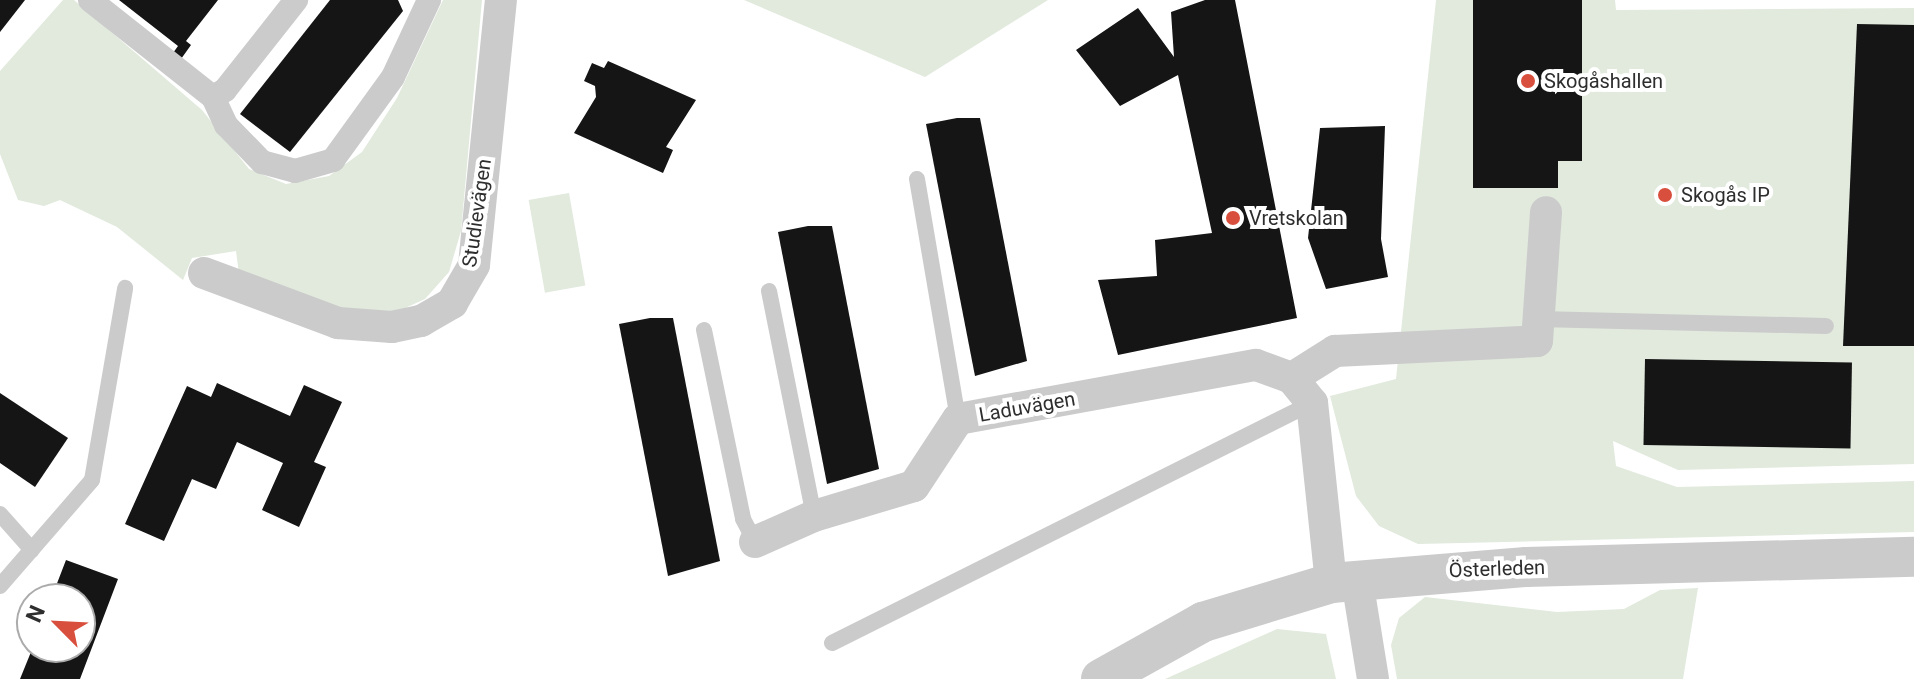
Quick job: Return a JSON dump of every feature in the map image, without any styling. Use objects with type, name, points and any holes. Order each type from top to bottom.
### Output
[{"type":"street","points":[[90,0],[213,97],[226,125],[262,162],[295,171],[333,160],[393,77],[429,0]]},
{"type":"street","points":[[213,97],[225,90],[296,0]]},
{"type":"street","name":"Studievägen","points":[[204,273],[338,323],[392,327],[421,321],[452,303],[474,265],[501,0]]},
{"type":"street","points":[[1373,679],[1344,582],[1312,403],[1292,378],[1335,351],[1537,341],[1546,212]]},
{"type":"street","name":"Laduvägen","points":[[755,542],[814,516],[914,486],[958,419],[1256,365],[1292,378]]},
{"type":"street","name":"Österleden","points":[[1101,679],[1203,622],[1344,582],[1510,567],[1914,557]]},
{"type":"lane","points":[[917,179],[958,419]]},
{"type":"lane","points":[[0,586],[92,480],[125,288]]},
{"type":"lane","points":[[769,291],[814,516]]},
{"type":"lane","points":[[1539,319],[1826,326]]},
{"type":"lane","points":[[704,330],[743,519],[755,542]]},
{"type":"lane","points":[[832,643],[1312,403]]},
{"type":"lane","points":[[0,514],[32,550]]},
{"type":"shaded area","points":[[63,0],[74,0],[202,110],[249,169],[286,184],[329,176],[362,152],[397,98],[443,0],[482,0],[461,231],[449,272],[425,299],[394,313],[335,309],[239,274],[236,251],[192,258],[183,280],[117,227],[60,200],[44,206],[18,200],[0,154],[0,71]]},
{"type":"shaded area","points":[[744,0],[1048,0],[925,77]]},
{"type":"shaded area","name":"Skogås IP","points":[[1436,0],[1615,0],[1616,10],[1914,8],[1914,464],[1678,470],[1613,441],[1616,466],[1677,487],[1914,481],[1914,532],[1418,544],[1379,526],[1356,496],[1330,396],[1396,379]]},
{"type":"shaded area","points":[[569,193],[585,286],[545,293],[529,200]]},
{"type":"shaded area","points":[[1698,588],[1683,679],[1397,679],[1391,645],[1399,618],[1425,597],[1557,612],[1624,609],[1660,590]]},
{"type":"shaded area","points":[[1277,629],[1326,634],[1336,679],[1165,679]]},
{"type":"building","points":[[0,0],[25,0],[0,32]]},
{"type":"building","points":[[119,0],[218,0],[186,41],[191,45],[181,59],[173,53],[178,46]]},
{"type":"building","points":[[330,0],[398,0],[403,11],[290,152],[240,114]]},
{"type":"building","points":[[1205,0],[1235,0],[1297,318],[1118,355],[1098,280],[1157,276],[1155,240],[1212,233],[1178,75],[1120,106],[1076,50],[1138,8],[1174,57],[1171,12]]},
{"type":"building","name":"Skogåshallen","points":[[1473,0],[1582,0],[1582,161],[1558,161],[1558,188],[1473,188]]},
{"type":"building","points":[[1857,24],[1914,25],[1914,346],[1843,346]]},
{"type":"building","points":[[608,61],[696,100],[666,147],[673,150],[663,173],[574,133],[596,97],[595,86],[584,81],[592,63],[604,68]]},
{"type":"building","points":[[957,118],[980,118],[1027,361],[975,376],[926,124]]},
{"type":"building","points":[[1385,126],[1381,239],[1388,277],[1326,289],[1308,238],[1320,128]]},
{"type":"building","points":[[808,226],[832,226],[879,469],[827,484],[778,232]]},
{"type":"building","points":[[650,318],[673,318],[720,561],[668,576],[619,324]]},
{"type":"building","points":[[1645,359],[1852,363],[1850,449],[1643,445]]},
{"type":"building","points":[[217,383],[290,416],[304,385],[342,402],[314,462],[326,467],[299,527],[262,510],[283,463],[237,442],[216,489],[192,479],[164,541],[125,524],[187,386],[211,397]]},
{"type":"building","points":[[0,393],[68,438],[35,487],[0,463]]},
{"type":"building","points":[[66,560],[118,579],[96,637],[96,583],[57,583]]},
{"type":"building","points":[[26,663],[86,663],[80,679],[20,679]]},
{"type":"place","name":"Skogåshallen","points":[[1528,81]]},
{"type":"place","name":"Skogås IP","points":[[1665,195]]},
{"type":"place","name":"Vretskolan","points":[[1233,218]]}]
